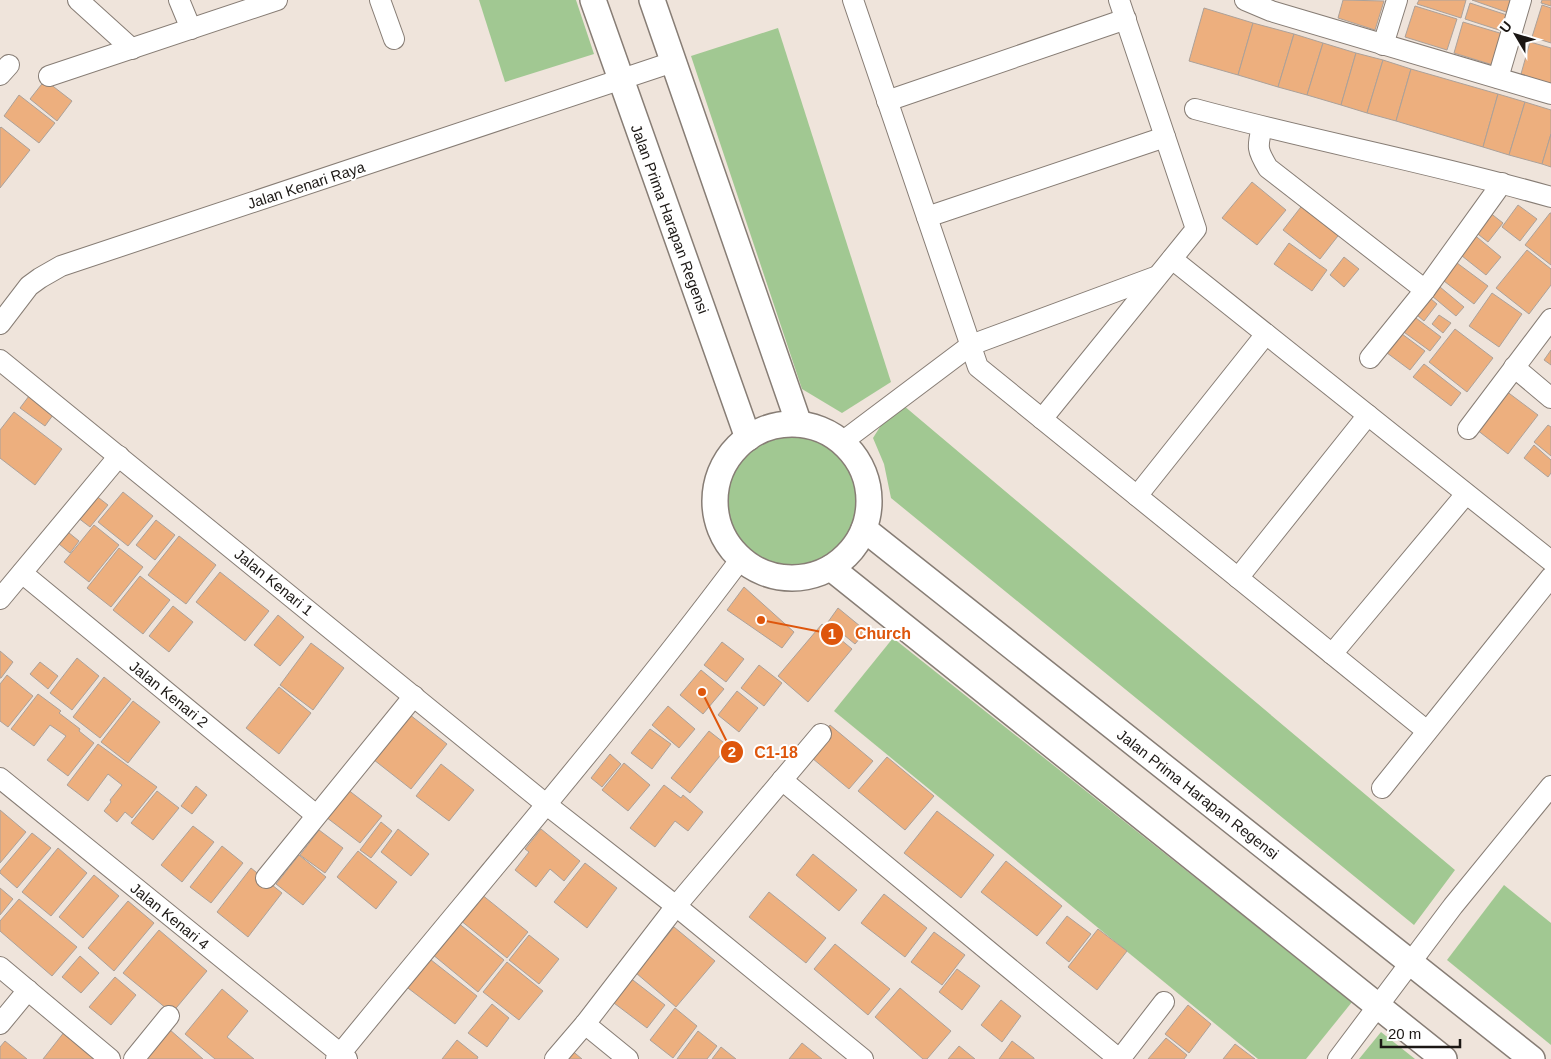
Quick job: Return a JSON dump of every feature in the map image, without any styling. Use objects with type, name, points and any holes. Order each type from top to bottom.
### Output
[{"type":"street","points":[[78,0],[132,49]]},
{"type":"street","points":[[179,0],[191,29]]},
{"type":"street","points":[[49,76],[277,0]]},
{"type":"street","points":[[380,0],[394,39]]},
{"type":"street","name":"Jalan Prima Harapan Regensi","points":[[593,0],[626,78],[748,438]]},
{"type":"street","points":[[652,0],[667,64],[799,424]]},
{"type":"street","points":[[853,0],[978,367],[1427,731]]},
{"type":"street","points":[[1042,418],[1196,229],[1119,0]]},
{"type":"street","points":[[1245,0],[1273,6],[1383,45],[1551,94]]},
{"type":"street","points":[[1383,45],[1397,0]]},
{"type":"street","points":[[1498,78],[1521,0]]},
{"type":"street","points":[[887,101],[1126,19]]},
{"type":"street","name":"Jalan Kenari Raya","points":[[0,324],[30,286],[61,266],[667,64]]},
{"type":"street","points":[[1195,109],[1262,127],[1502,183],[1551,197]]},
{"type":"street","points":[[1262,127],[1258,144],[1261,157],[1268,168],[1425,290]]},
{"type":"street","points":[[927,217],[1165,137]]},
{"type":"street","points":[[1370,358],[1425,290],[1502,183]]},
{"type":"street","points":[[1172,258],[1551,562]]},
{"type":"street","points":[[842,442],[970,345],[1157,277]]},
{"type":"street","points":[[1468,429],[1551,319]]},
{"type":"street","points":[[1137,496],[1266,334]]},
{"type":"street","name":"Jalan Kenari 1","points":[[0,360],[547,805],[676,906],[863,1059]]},
{"type":"street","points":[[1514,367],[1551,398]]},
{"type":"street","points":[[1238,578],[1368,415]]},
{"type":"street","points":[[799,424],[822,430],[842,442],[858,460],[867,482],[869,506],[864,528],[851,551],[831,568],[812,576],[791,578],[761,572],[740,560],[729,550],[720,529],[715,504],[719,479],[730,456],[748,438],[772,427],[799,424]]},
{"type":"street","points":[[0,599],[119,456]]},
{"type":"street","points":[[1332,654],[1466,494]]},
{"type":"street","name":"Jalan Prima Harapan Regensi","points":[[864,528],[1407,968],[1532,1059]]},
{"type":"street","points":[[341,1057],[547,805],[705,607],[740,560]]},
{"type":"street","points":[[831,568],[1381,1003],[1444,1059]]},
{"type":"street","name":"Jalan Kenari 2","points":[[22,573],[316,815]]},
{"type":"street","points":[[1382,788],[1551,577]]},
{"type":"street","points":[[266,878],[414,696]]},
{"type":"street","points":[[555,1059],[585,1024],[676,906],[821,734]]},
{"type":"street","name":"Jalan Kenari 4","points":[[0,778],[341,1057]]},
{"type":"street","points":[[782,780],[1119,1059],[1164,1002]]},
{"type":"street","points":[[1338,1059],[1453,906],[1551,786]]},
{"type":"street","points":[[0,967],[110,1059]]},
{"type":"street","points":[[0,1024],[28,990]]},
{"type":"street","points":[[134,1059],[169,1016]]},
{"type":"street","points":[[585,1024],[628,1059]]},
{"type":"green space","points":[[479,0],[576,0],[594,54],[505,82]]},
{"type":"green space","points":[[778,28],[891,382],[842,413],[802,389],[691,56]]},
{"type":"green space","points":[[897,400],[1455,870],[1414,925],[891,498],[884,464],[873,438]]},
{"type":"green space","points":[[792,424],[821,430],[835,437],[846,447],[856,458],[863,472],[869,501],[863,530],[856,544],[846,555],[835,565],[821,572],[792,578],[763,572],[749,565],[738,555],[728,544],[721,530],[715,501],[721,472],[728,458],[738,447],[749,437],[763,430]]},
{"type":"green space","points":[[893,638],[1352,1002],[1306,1059],[1258,1059],[834,711]]},
{"type":"green space","points":[[1504,885],[1551,923],[1551,1045],[1447,960]]},
{"type":"green space","points":[[1381,1032],[1415,1059],[1359,1059]]},
{"type":"building","points":[[1343,0],[1384,1],[1375,30],[1338,18]]},
{"type":"building","points":[[1419,0],[1466,0],[1461,18],[1417,4]]},
{"type":"building","points":[[1472,0],[1513,0],[1509,13]]},
{"type":"building","points":[[1542,0],[1551,0],[1551,6],[1541,3]]},
{"type":"building","points":[[1470,3],[1510,16],[1505,32],[1465,19]]},
{"type":"building","points":[[1542,5],[1551,8],[1551,43],[1532,37]]},
{"type":"building","points":[[1415,6],[1457,19],[1447,50],[1405,37]]},
{"type":"building","points":[[1204,8],[1253,23],[1238,75],[1189,61]]},
{"type":"building","points":[[1463,22],[1503,34],[1493,65],[1454,53]]},
{"type":"building","points":[[1253,23],[1294,34],[1278,87],[1238,75]]},
{"type":"building","points":[[1294,34],[1323,43],[1307,95],[1278,87]]},
{"type":"building","points":[[1530,42],[1551,48],[1551,84],[1521,74]]},
{"type":"building","points":[[1323,43],[1356,53],[1341,105],[1307,95]]},
{"type":"building","points":[[1356,53],[1383,60],[1367,113],[1341,105]]},
{"type":"building","points":[[1383,60],[1411,69],[1396,121],[1367,113]]},
{"type":"building","points":[[1411,69],[1498,94],[1483,147],[1396,121]]},
{"type":"building","points":[[45,80],[72,101],[57,121],[30,99]]},
{"type":"building","points":[[1498,94],[1525,102],[1509,155],[1483,147]]},
{"type":"building","points":[[19,95],[55,123],[39,143],[4,116]]},
{"type":"building","points":[[1525,102],[1551,110],[1551,134],[1542,164],[1509,155]]},
{"type":"building","points":[[0,128],[30,150],[0,188]]},
{"type":"building","points":[[1551,134],[1551,167],[1542,164]]},
{"type":"building","points":[[1252,182],[1286,210],[1257,245],[1222,218]]},
{"type":"building","points":[[1304,203],[1341,232],[1320,259],[1283,230]]},
{"type":"building","points":[[1518,205],[1537,219],[1520,241],[1502,227]]},
{"type":"building","points":[[1489,212],[1503,223],[1488,242],[1474,231]]},
{"type":"building","points":[[1551,213],[1551,265],[1525,245]]},
{"type":"building","points":[[1472,233],[1501,257],[1486,275],[1457,252]]},
{"type":"building","points":[[1289,243],[1327,270],[1312,291],[1274,264]]},
{"type":"building","points":[[1527,250],[1551,269],[1551,285],[1529,314],[1496,288]]},
{"type":"building","points":[[1344,257],[1359,269],[1344,287],[1330,275]]},
{"type":"building","points":[[1453,260],[1488,286],[1474,304],[1440,278]]},
{"type":"building","points":[[1440,287],[1464,307],[1456,316],[1432,296]]},
{"type":"building","points":[[1492,293],[1522,314],[1499,347],[1469,326]]},
{"type":"building","points":[[1425,294],[1437,304],[1424,321],[1412,311]]},
{"type":"building","points":[[1412,315],[1441,337],[1430,351],[1401,330]]},
{"type":"building","points":[[1439,315],[1451,323],[1443,333],[1432,324]]},
{"type":"building","points":[[1455,329],[1493,358],[1467,392],[1429,362]]},
{"type":"building","points":[[1398,331],[1425,351],[1410,370],[1383,350]]},
{"type":"building","points":[[1551,350],[1551,365],[1544,360]]},
{"type":"building","points":[[1424,364],[1461,393],[1451,406],[1413,377]]},
{"type":"building","points":[[1502,388],[1538,415],[1508,454],[1472,426]]},
{"type":"building","points":[[29,396],[53,415],[45,426],[20,408]]},
{"type":"building","points":[[14,412],[62,449],[35,485],[0,458],[0,430]]},
{"type":"building","points":[[1548,425],[1551,427],[1551,456],[1534,442]]},
{"type":"building","points":[[1534,445],[1551,460],[1551,473],[1548,477],[1524,458]]},
{"type":"building","points":[[90,491],[108,505],[90,527],[73,514]]},
{"type":"building","points":[[123,492],[153,516],[128,546],[98,522]]},
{"type":"building","points":[[156,520],[175,535],[155,560],[136,545]]},
{"type":"building","points":[[94,525],[119,545],[89,582],[64,562]]},
{"type":"building","points":[[63,528],[79,541],[70,553],[54,540]]},
{"type":"building","points":[[179,536],[216,565],[186,604],[148,575]]},
{"type":"building","points":[[119,548],[143,567],[111,607],[87,588]]},
{"type":"building","points":[[220,572],[269,611],[245,641],[196,602]]},
{"type":"building","points":[[140,576],[170,600],[143,634],[113,610]]},
{"type":"building","points":[[744,587],[794,632],[782,648],[727,610]]},
{"type":"building","points":[[173,606],[193,622],[169,652],[149,636]]},
{"type":"building","points":[[838,608],[866,631],[855,644],[828,622]]},
{"type":"building","points":[[278,615],[304,637],[280,666],[254,645]]},
{"type":"building","points":[[822,624],[852,649],[808,702],[778,676]]},
{"type":"building","points":[[722,642],[744,659],[726,682],[704,665]]},
{"type":"building","points":[[311,643],[344,668],[313,710],[280,685]]},
{"type":"building","points":[[0,651],[13,662],[1,678],[0,678]]},
{"type":"building","points":[[77,658],[99,676],[72,710],[50,693]]},
{"type":"building","points":[[40,662],[58,676],[48,689],[30,674]]},
{"type":"building","points":[[759,665],[782,683],[764,706],[741,688]]},
{"type":"building","points":[[701,670],[724,689],[703,714],[680,695]]},
{"type":"building","points":[[7,675],[33,696],[8,727],[0,721],[0,684]]},
{"type":"building","points":[[104,677],[131,699],[100,738],[73,717]]},
{"type":"building","points":[[279,687],[311,713],[279,754],[246,728]]},
{"type":"building","points":[[737,691],[758,708],[739,732],[718,715]]},
{"type":"building","points":[[38,694],[61,711],[59,713],[80,729],[79,731],[94,743],[68,776],[47,760],[66,736],[50,725],[34,746],[11,729]]},
{"type":"building","points":[[133,701],[160,722],[128,763],[101,742]]},
{"type":"building","points":[[668,706],[695,729],[679,748],[652,725]]},
{"type":"building","points":[[405,711],[447,744],[411,789],[369,756]]},
{"type":"building","points":[[830,725],[873,761],[849,789],[806,753]]},
{"type":"building","points":[[650,729],[671,744],[652,769],[631,753]]},
{"type":"building","points":[[709,731],[728,746],[690,793],[671,778]]},
{"type":"building","points":[[98,744],[157,787],[132,818],[125,812],[117,822],[104,811],[122,785],[108,774],[88,801],[67,785]]},
{"type":"building","points":[[610,754],[621,764],[602,787],[591,778]]},
{"type":"building","points":[[887,757],[934,796],[905,830],[858,791]]},
{"type":"building","points":[[624,763],[650,785],[628,811],[602,790]]},
{"type":"building","points":[[441,764],[474,790],[449,821],[416,796]]},
{"type":"building","points":[[664,785],[681,798],[683,795],[703,812],[688,831],[675,821],[655,847],[630,828]]},
{"type":"building","points":[[196,786],[207,795],[192,814],[181,806]]},
{"type":"building","points":[[343,786],[382,816],[360,843],[322,814]]},
{"type":"building","points":[[157,791],[179,808],[153,840],[131,823]]},
{"type":"building","points":[[0,810],[26,832],[0,863]]},
{"type":"building","points":[[937,811],[994,855],[961,898],[904,853]]},
{"type":"building","points":[[381,822],[392,831],[371,858],[360,850]]},
{"type":"building","points":[[193,826],[214,842],[182,882],[161,865]]},
{"type":"building","points":[[398,829],[429,854],[411,876],[381,852]]},
{"type":"building","points":[[541,829],[580,861],[564,881],[550,869],[536,887],[515,870],[529,852],[525,849]]},
{"type":"building","points":[[319,830],[343,848],[325,873],[300,855]]},
{"type":"building","points":[[32,833],[51,848],[17,888],[0,871]]},
{"type":"building","points":[[222,846],[243,863],[211,903],[190,887]]},
{"type":"building","points":[[58,848],[87,873],[51,916],[22,892]]},
{"type":"building","points":[[358,851],[397,882],[376,909],[337,877]]},
{"type":"building","points":[[813,854],[857,890],[839,911],[796,875]]},
{"type":"building","points":[[299,855],[326,877],[303,905],[276,884]]},
{"type":"building","points":[[1006,861],[1062,906],[1037,936],[981,892]]},
{"type":"building","points":[[585,863],[617,888],[587,928],[554,902]]},
{"type":"building","points":[[251,868],[282,893],[248,937],[217,912]]},
{"type":"building","points":[[94,875],[119,896],[83,938],[59,917]]},
{"type":"building","points":[[0,888],[13,899],[0,915]]},
{"type":"building","points":[[769,892],[826,938],[806,963],[749,917]]},
{"type":"building","points":[[481,894],[528,932],[507,958],[460,920]]},
{"type":"building","points":[[884,894],[927,928],[905,957],[861,923]]},
{"type":"building","points":[[19,899],[77,947],[52,976],[0,931],[0,921]]},
{"type":"building","points":[[128,901],[154,923],[114,971],[88,948]]},
{"type":"building","points":[[1067,916],[1091,934],[1069,962],[1046,943]]},
{"type":"building","points":[[457,922],[504,960],[478,992],[432,954]]},
{"type":"building","points":[[674,927],[715,961],[676,1007],[636,973]]},
{"type":"building","points":[[1098,929],[1127,951],[1097,990],[1068,967]]},
{"type":"building","points":[[159,930],[207,971],[172,1013],[123,973]]},
{"type":"building","points":[[934,932],[965,955],[942,985],[911,962]]},
{"type":"building","points":[[529,935],[559,959],[539,984],[509,960]]},
{"type":"building","points":[[835,944],[890,989],[868,1015],[814,969]]},
{"type":"building","points":[[80,956],[99,973],[81,993],[62,977]]},
{"type":"building","points":[[426,956],[477,996],[455,1024],[404,985]]},
{"type":"building","points":[[507,962],[543,991],[519,1020],[483,992]]},
{"type":"building","points":[[957,969],[980,986],[962,1010],[939,992]]},
{"type":"building","points":[[115,977],[136,995],[111,1025],[89,1007]]},
{"type":"building","points":[[629,977],[665,1005],[647,1028],[610,1000]]},
{"type":"building","points":[[900,988],[951,1031],[927,1059],[923,1059],[875,1017]]},
{"type":"building","points":[[222,989],[248,1011],[227,1037],[254,1059],[215,1059],[185,1034]]},
{"type":"building","points":[[1001,1000],[1021,1016],[1002,1042],[981,1025]]},
{"type":"building","points":[[492,1004],[509,1018],[487,1047],[468,1033]]},
{"type":"building","points":[[1188,1005],[1211,1024],[1189,1053],[1165,1034]]},
{"type":"building","points":[[675,1008],[697,1026],[673,1058],[650,1040]]},
{"type":"building","points":[[169,1029],[203,1059],[144,1059]]},
{"type":"building","points":[[65,1031],[100,1059],[43,1059]]},
{"type":"building","points":[[698,1031],[717,1046],[707,1059],[677,1059]]},
{"type":"building","points":[[1166,1038],[1187,1055],[1184,1059],[1148,1059]]},
{"type":"building","points":[[457,1040],[478,1057],[477,1059],[442,1059]]},
{"type":"building","points":[[5,1041],[27,1059],[0,1059],[0,1047]]},
{"type":"building","points":[[1012,1041],[1034,1058],[1034,1059],[999,1059]]},
{"type":"building","points":[[802,1043],[822,1059],[789,1059]]},
{"type":"building","points":[[1235,1044],[1255,1059],[1223,1059]]},
{"type":"building","points":[[959,1046],[975,1059],[948,1059]]},
{"type":"building","points":[[721,1047],[736,1059],[712,1059]]},
{"type":"building","points":[[570,1049],[582,1059],[562,1059]]},
{"type":"place","name":"Church","points":[[761,620]]},
{"type":"place","name":"C1-18","points":[[702,692]]}]
